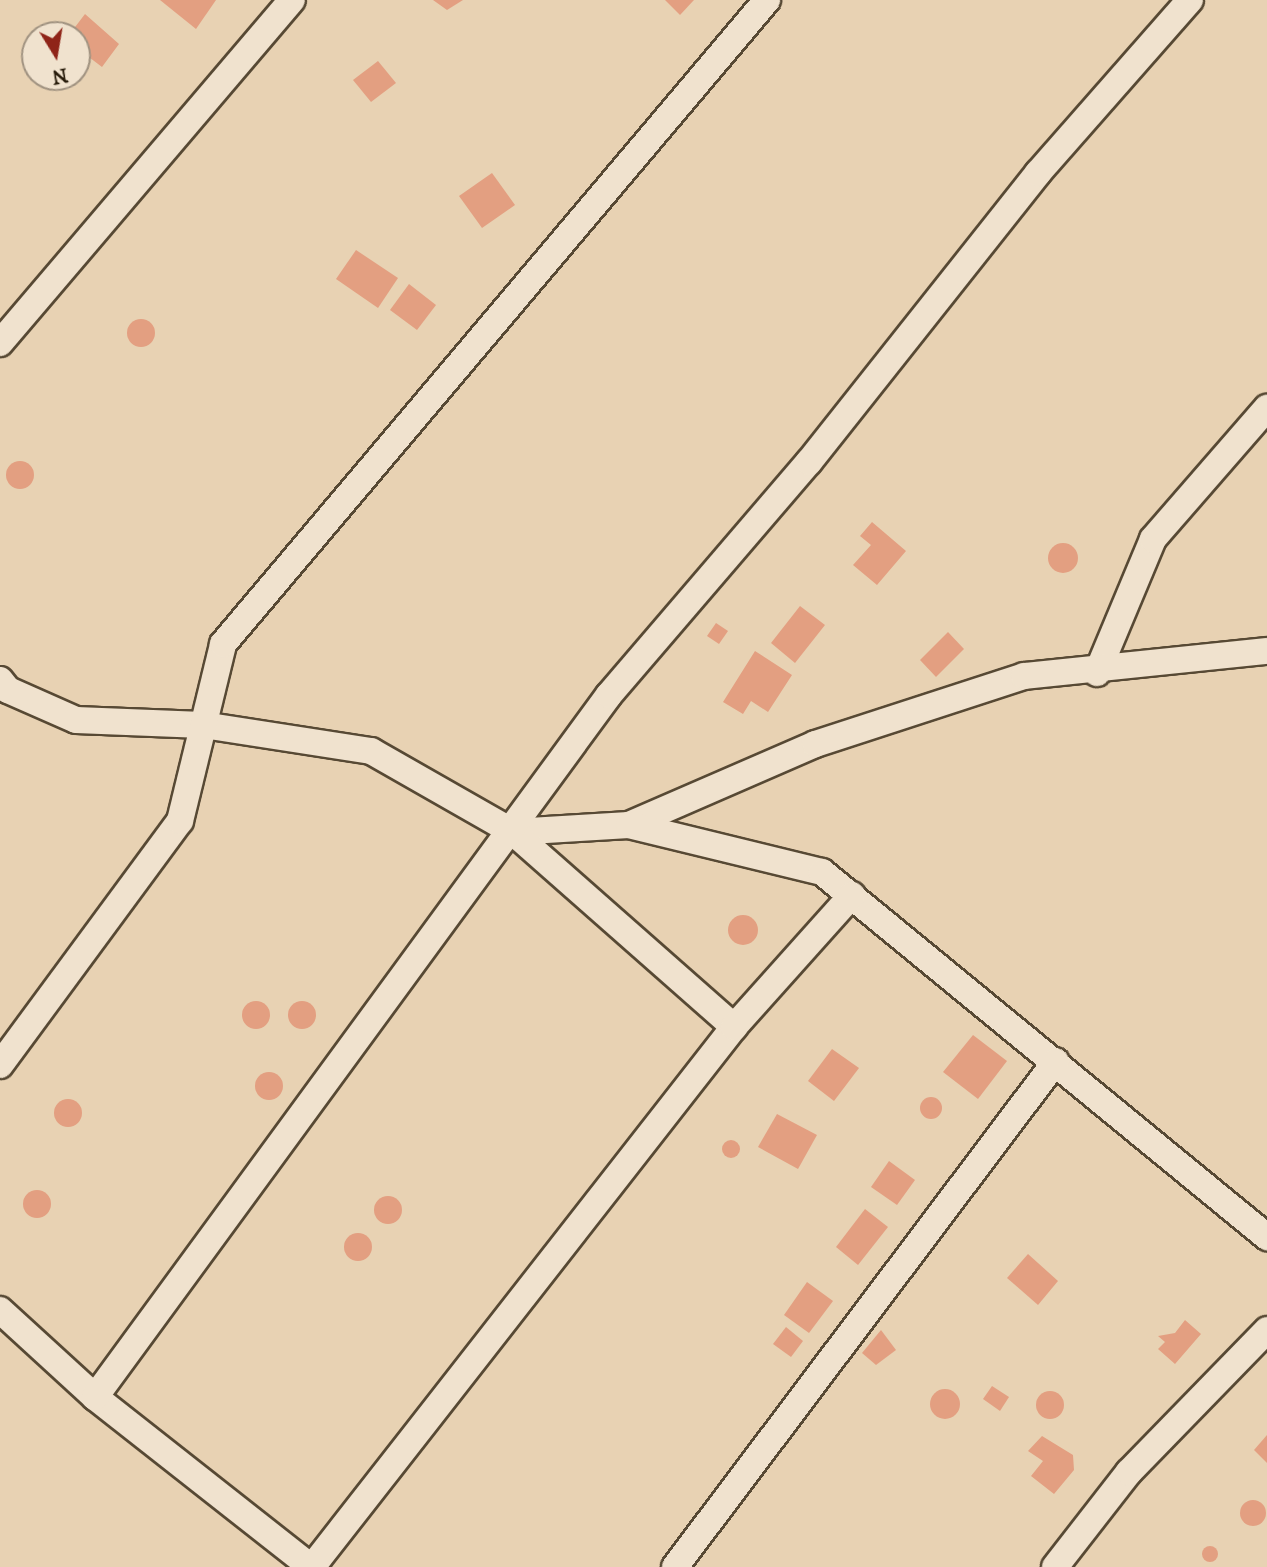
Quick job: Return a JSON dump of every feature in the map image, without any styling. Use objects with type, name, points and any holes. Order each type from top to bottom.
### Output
[{"type":"street","points":[[0,344],[292,0]]},
{"type":"street","points":[[0,1065],[180,821],[223,643],[767,0]]},
{"type":"street","points":[[95,1397],[513,831],[609,695],[809,462],[1038,173],[1190,0]]},
{"type":"street","points":[[1097,673],[1153,539],[1267,408]]},
{"type":"street","points":[[629,825],[815,744],[1011,680],[1097,673],[1267,651]]},
{"type":"street","points":[[0,680],[8,690],[76,720],[203,725],[371,751],[513,831],[734,1027]]},
{"type":"street","points":[[513,831],[629,825],[822,872],[1056,1061],[1267,1237]]},
{"type":"street","points":[[0,1310],[95,1397],[312,1567],[734,1027],[852,895]]},
{"type":"street","points":[[675,1567],[1056,1061]]},
{"type":"street","points":[[1055,1567],[1129,1472],[1267,1330]]},
{"type":"building","points":[[160,0],[216,0],[196,29]]},
{"type":"building","points":[[433,0],[463,0],[447,10]]},
{"type":"building","points":[[665,0],[694,0],[680,15]]},
{"type":"building","points":[[85,14],[119,44],[102,67],[91,59],[91,21],[80,21]]},
{"type":"building","points":[[378,61],[396,83],[371,102],[353,80]]},
{"type":"building","points":[[492,173],[515,205],[482,228],[459,196]]},
{"type":"building","points":[[356,250],[398,278],[378,308],[336,279]]},
{"type":"building","points":[[409,284],[436,305],[417,330],[390,310]]},
{"type":"building","points":[[141,319],[151,323],[155,333],[151,343],[141,347],[131,343],[127,333],[131,323]]},
{"type":"building","points":[[20,461],[30,465],[34,475],[30,485],[20,489],[10,485],[6,475],[10,465]]},
{"type":"building","points":[[872,522],[906,551],[877,585],[853,565],[871,545],[860,536]]},
{"type":"building","points":[[1063,543],[1074,547],[1078,558],[1074,569],[1063,573],[1052,569],[1048,558],[1052,547]]},
{"type":"building","points":[[800,606],[825,625],[795,663],[771,643]]},
{"type":"building","points":[[716,623],[728,631],[719,644],[707,636]]},
{"type":"building","points":[[948,632],[964,649],[936,677],[920,660]]},
{"type":"building","points":[[755,651],[792,675],[768,712],[751,701],[743,714],[723,702]]},
{"type":"building","points":[[743,915],[754,919],[758,930],[754,941],[743,945],[732,941],[728,930],[732,919]]},
{"type":"building","points":[[256,1001],[266,1005],[270,1015],[266,1025],[256,1029],[246,1025],[242,1015],[246,1005]]},
{"type":"building","points":[[302,1001],[312,1005],[316,1015],[312,1025],[302,1029],[292,1025],[288,1015],[292,1005]]},
{"type":"building","points":[[973,1035],[1007,1061],[978,1099],[943,1072]]},
{"type":"building","points":[[832,1049],[859,1068],[834,1101],[808,1081]]},
{"type":"building","points":[[269,1072],[279,1076],[283,1086],[279,1096],[269,1100],[259,1096],[255,1086],[259,1076]]},
{"type":"building","points":[[931,1097],[939,1100],[942,1108],[939,1116],[931,1119],[923,1116],[920,1108],[923,1100]]},
{"type":"building","points":[[68,1099],[78,1103],[82,1113],[78,1123],[68,1127],[58,1123],[54,1113],[58,1103]]},
{"type":"building","points":[[777,1114],[817,1135],[798,1169],[758,1147]]},
{"type":"building","points":[[727,1140],[735,1140],[740,1149],[738,1156],[727,1158],[722,1153],[722,1145]]},
{"type":"building","points":[[889,1161],[915,1180],[897,1205],[871,1187]]},
{"type":"building","points":[[37,1190],[47,1194],[51,1204],[47,1214],[37,1218],[27,1214],[23,1204],[27,1194]]},
{"type":"building","points":[[388,1196],[398,1200],[402,1210],[398,1220],[388,1224],[378,1220],[374,1210],[378,1200]]},
{"type":"building","points":[[865,1209],[888,1227],[858,1265],[836,1247]]},
{"type":"building","points":[[358,1233],[368,1237],[372,1247],[368,1257],[358,1261],[348,1257],[344,1247],[348,1237]]},
{"type":"building","points":[[1028,1254],[1058,1281],[1038,1305],[1007,1278]]},
{"type":"building","points":[[807,1282],[833,1301],[809,1333],[784,1315]]},
{"type":"building","points":[[1185,1320],[1201,1334],[1175,1364],[1158,1349],[1165,1342],[1158,1336],[1175,1333]]},
{"type":"building","points":[[786,1327],[803,1341],[791,1357],[773,1344]]},
{"type":"building","points":[[881,1330],[896,1350],[876,1365],[862,1353]]},
{"type":"building","points":[[992,1386],[1009,1397],[1000,1411],[983,1399]]},
{"type":"building","points":[[945,1389],[951,1390],[959,1398],[959,1410],[951,1418],[945,1419],[939,1418],[931,1410],[930,1404],[931,1398],[939,1390]]},
{"type":"building","points":[[1050,1391],[1060,1395],[1064,1405],[1060,1415],[1050,1419],[1040,1415],[1036,1405],[1040,1395]]},
{"type":"building","points":[[1267,1435],[1267,1463],[1254,1450]]},
{"type":"building","points":[[1042,1436],[1073,1455],[1074,1470],[1054,1494],[1031,1476],[1043,1461],[1028,1451]]},
{"type":"building","points":[[1253,1500],[1262,1504],[1266,1513],[1262,1522],[1253,1526],[1244,1522],[1240,1513],[1244,1504]]},
{"type":"building","points":[[1207,1546],[1213,1546],[1218,1554],[1216,1560],[1207,1562],[1202,1557],[1202,1551]]}]
